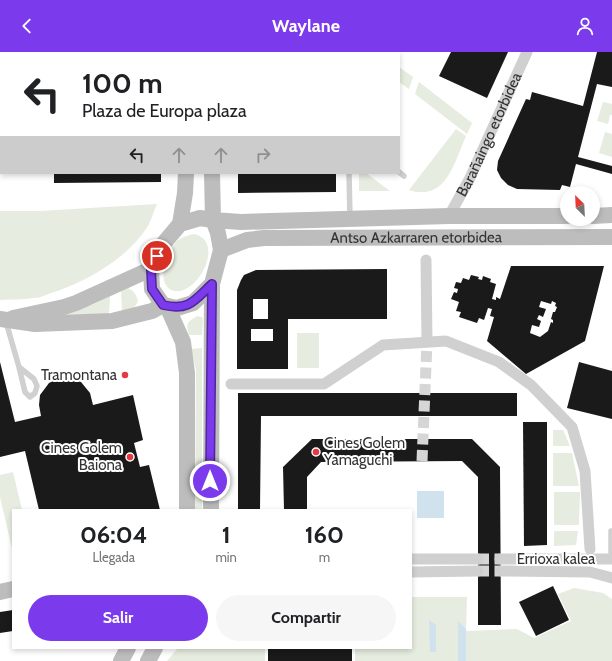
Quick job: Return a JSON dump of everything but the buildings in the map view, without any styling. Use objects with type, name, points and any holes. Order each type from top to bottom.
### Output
[{"type":"street","name":"Barañaingo etorbidea","points":[[449,216],[470,178],[527,52]]},
{"type":"street","points":[[186,174],[180,224],[164,243],[151,269],[152,289],[165,306],[183,342],[187,373],[187,509]]},
{"type":"street","points":[[210,509],[212,284],[222,250],[213,220],[212,174]]},
{"type":"street","points":[[600,216],[612,215]]},
{"type":"street","name":"Antso Azkarraren etorbidea","points":[[213,220],[241,222],[449,216],[560,216]]},
{"type":"street","points":[[180,224],[200,218],[213,220]]},
{"type":"street","name":"Antso Azkarraren etorbidea","points":[[222,250],[247,240],[264,238],[612,237]]},
{"type":"street","points":[[426,260],[427,342]]},
{"type":"street","points":[[3,319],[76,303],[151,269]]},
{"type":"street","points":[[3,319],[35,324],[112,321],[152,311],[165,306],[177,308],[193,303],[212,284]]},
{"type":"street","points":[[231,384],[324,384],[382,345],[446,341],[499,362],[531,385],[572,427],[585,471],[590,549]]},
{"type":"street","points":[[412,559],[478,559]]},
{"type":"street","name":"Errioxa kalea","points":[[500,559],[612,559]]},
{"type":"street","name":"Errioxa kalea","points":[[501,571],[590,572],[612,578]]},
{"type":"street","points":[[412,572],[478,572]]},
{"type":"street","points":[[0,592],[12,589]]},
{"type":"street","points":[[121,661],[127,649]]},
{"type":"street","points":[[148,661],[155,649]]},
{"type":"lane","points":[[349,174],[350,219]]},
{"type":"lane","points":[[3,319],[19,367],[25,392],[30,397],[35,393],[38,386],[34,379],[19,367]]},
{"type":"lane","points":[[611,531],[612,559]]},
{"type":"shaded area","points":[[400,68],[413,77],[409,89],[400,83]]},
{"type":"shaded area","points":[[419,82],[472,123],[467,134],[415,94]]},
{"type":"shaded area","points":[[603,102],[612,104],[612,115],[610,115],[608,124],[597,121]]},
{"type":"shaded area","points":[[456,129],[466,136],[447,178],[432,190],[422,192],[409,190]]},
{"type":"shaded area","points":[[605,132],[612,134],[612,157],[599,153]]},
{"type":"shaded area","points":[[359,174],[367,174],[390,191],[359,191]]},
{"type":"shaded area","points":[[157,204],[149,224],[140,236],[130,248],[105,268],[77,283],[38,298],[0,300],[0,211],[40,211]]},
{"type":"shaded area","points":[[194,234],[204,239],[208,248],[208,258],[204,269],[189,287],[180,291],[171,290],[166,286],[163,273],[167,259],[177,241],[185,236]]},
{"type":"shaded area","points":[[128,288],[132,290],[138,301],[132,309],[122,312],[121,290]]},
{"type":"shaded area","points":[[110,296],[109,314],[85,317],[48,315],[76,310],[94,304]]},
{"type":"shaded area","points":[[197,316],[202,317],[203,320],[202,335],[189,335],[187,328],[188,324]]},
{"type":"shaded area","points":[[297,333],[319,333],[319,368],[297,368]]},
{"type":"shaded area","points":[[202,348],[202,509],[195,509],[196,370],[191,349]]},
{"type":"shaded area","points":[[553,430],[563,430],[570,446],[553,446]]},
{"type":"shaded area","points":[[553,453],[572,453],[579,486],[553,486]]},
{"type":"shaded area","points":[[13,472],[22,509],[12,509],[12,549],[0,497],[0,475]]},
{"type":"shaded area","points":[[554,492],[580,492],[579,525],[554,525]]},
{"type":"shaded area","points":[[554,531],[578,531],[576,545],[554,546]]},
{"type":"shaded area","points":[[574,588],[603,593],[612,599],[612,661],[355,661],[355,649],[412,649],[412,597],[467,597],[466,631],[517,629],[534,638],[571,621],[558,594]]},
{"type":"shaded area","points":[[177,649],[265,649],[265,661],[167,661]]},
{"type":"water","points":[[417,491],[444,491],[444,518],[417,518]]},
{"type":"water","points":[[429,620],[436,625],[436,652],[430,652]]},
{"type":"water","points":[[458,621],[466,629],[466,661],[458,661]]},
{"type":"tunnel","points":[[422,461],[427,342]]},
{"type":"tunnel","points":[[478,559],[500,559]]},
{"type":"tunnel","points":[[478,571],[501,571]]},
{"type":"place","name":"Tramontana","points":[[125,375]]},
{"type":"place","name":"Cines Golem Yamaguchi","points":[[316,452]]},
{"type":"place","name":"Cines Golem Baiona","points":[[130,457]]},
{"type":"route","points":[[157,256],[151,269],[152,289],[163,305],[177,308],[193,303],[212,284],[210,481]]}]
